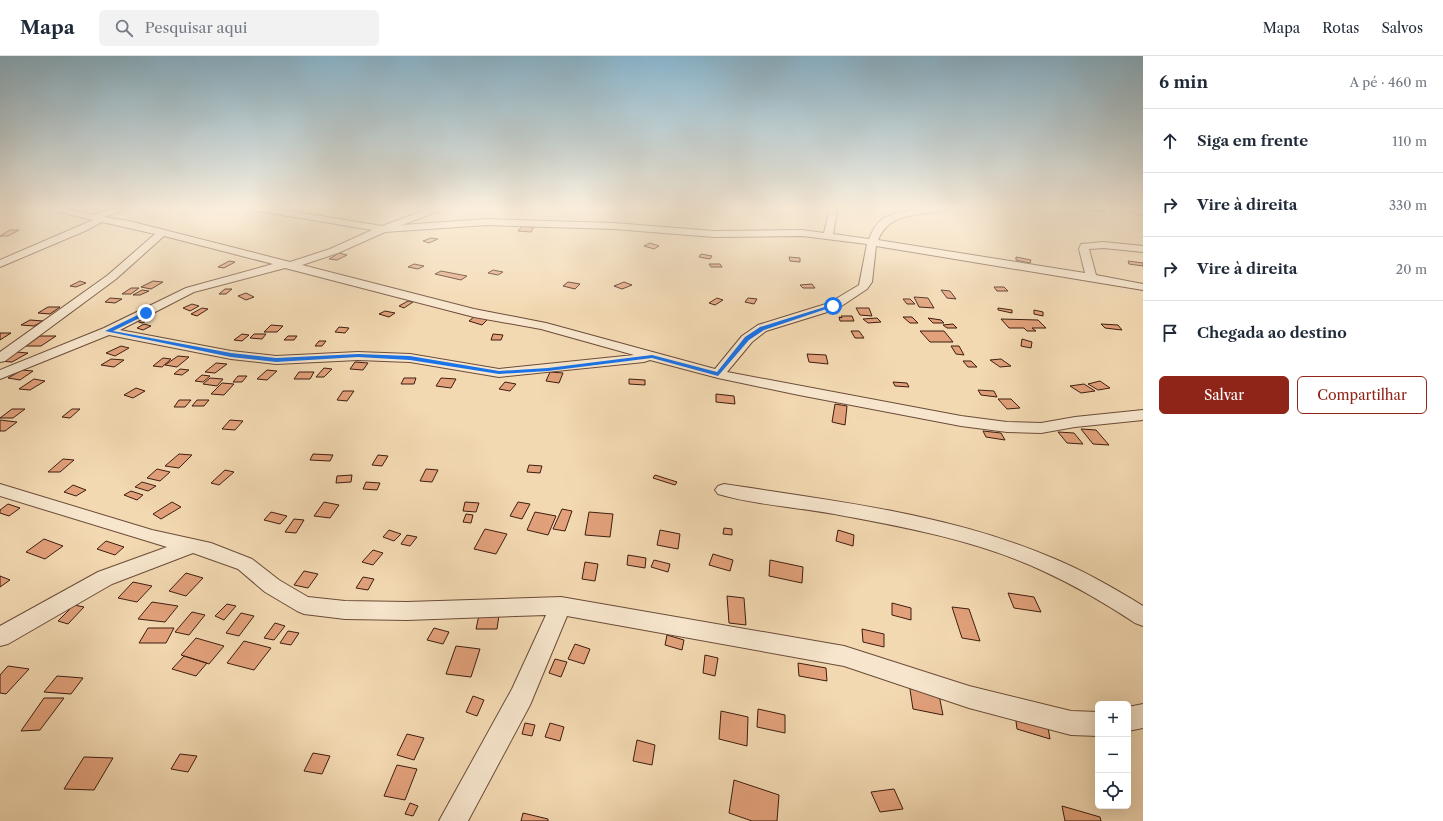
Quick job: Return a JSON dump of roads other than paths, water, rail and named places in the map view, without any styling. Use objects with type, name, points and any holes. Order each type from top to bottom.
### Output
[{"type":"street","points":[[0,264],[50,243]]},
{"type":"street","points":[[0,358],[112,277],[150,243]]},
{"type":"street","points":[[200,243],[474,313],[542,326],[718,374],[881,407],[961,421],[1041,428],[1076,422],[1143,415]]},
{"type":"street","points":[[0,375],[108,331],[158,305],[204,285],[289,265],[351,243]]},
{"type":"street","points":[[718,374],[747,338],[762,328],[833,306],[863,287],[866,282],[872,243]]},
{"type":"street","points":[[876,243],[1091,277],[1143,287]]},
{"type":"street","points":[[1091,277],[1084,249],[1085,246],[1104,245],[1143,249]]},
{"type":"street","points":[[108,331],[231,355],[276,360],[358,356],[410,358],[499,373],[652,357]]},
{"type":"street","points":[[0,490],[152,537],[204,548],[245,564],[272,586],[304,605],[345,610],[407,611],[561,606],[844,656],[968,697],[1071,723],[1095,724]]},
{"type":"street","points":[[724,490],[852,510],[959,533],[1055,567],[1122,602],[1143,617]]},
{"type":"street","points":[[0,637],[105,578],[191,546]]},
{"type":"street","points":[[453,821],[521,697],[561,606]]},
{"type":"street","points":[[1131,718],[1143,716]]}]
